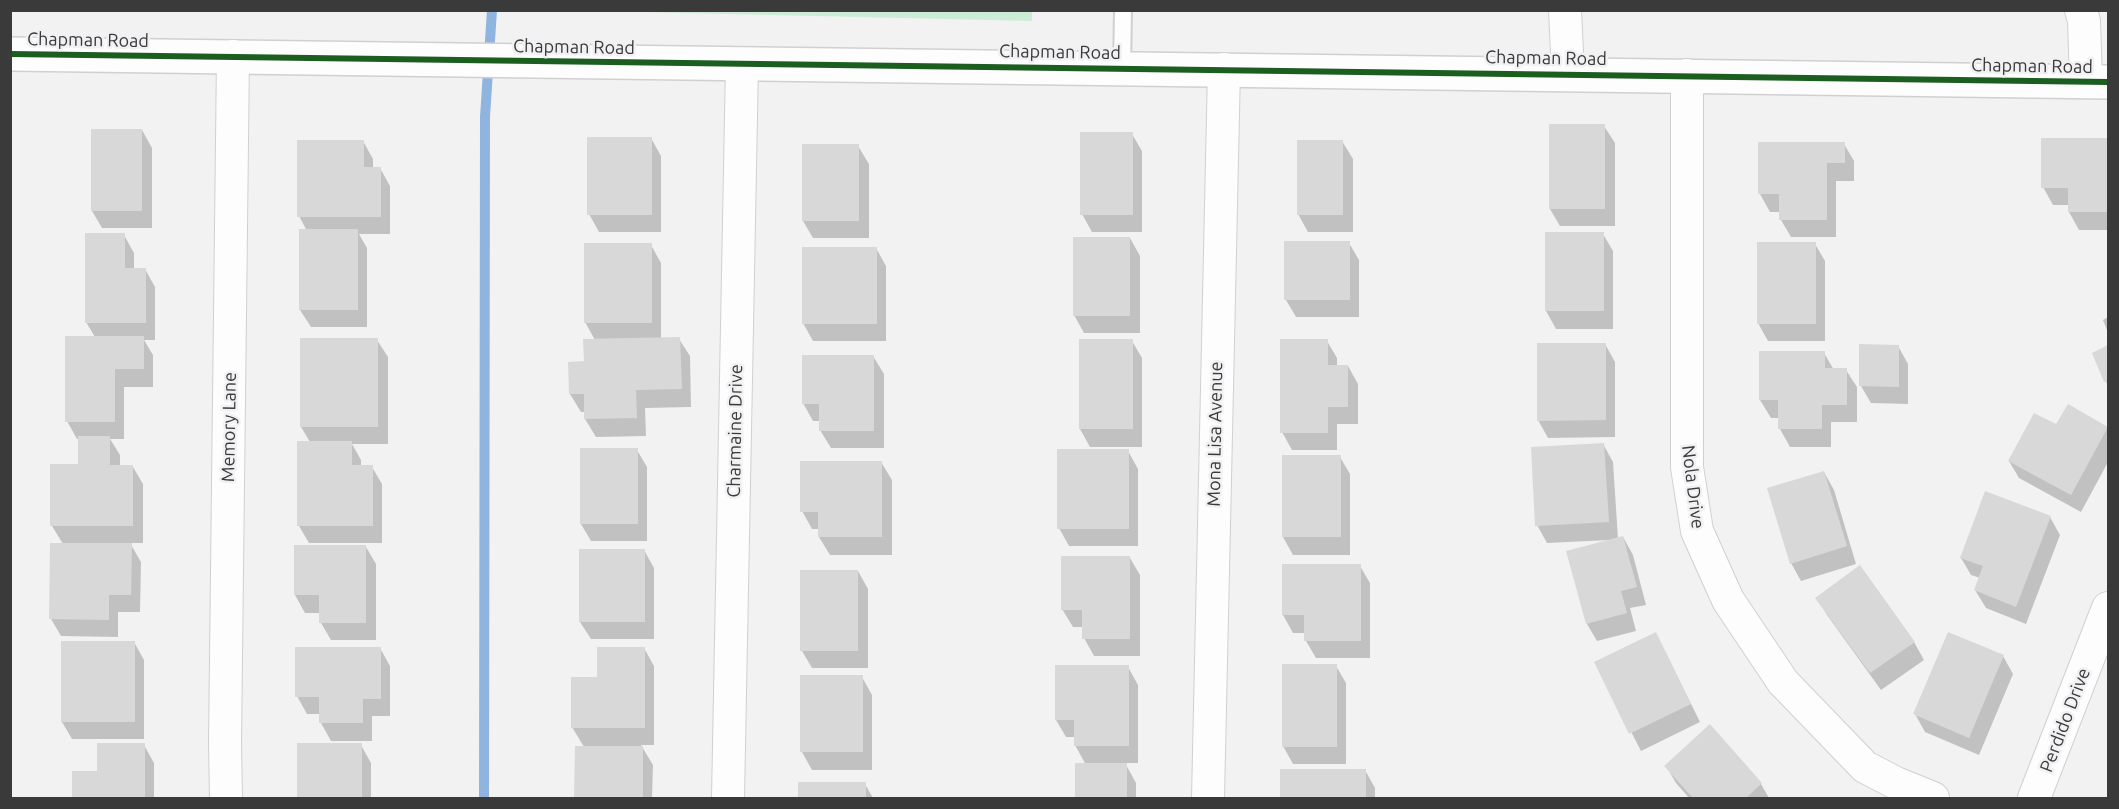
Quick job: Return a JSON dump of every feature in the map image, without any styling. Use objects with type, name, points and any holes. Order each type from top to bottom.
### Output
[{"type":"street","points":[[1565,10],[1568,74]]},
{"type":"street","points":[[2081,10],[2098,82]]},
{"type":"street","name":"Chapman Road","points":[[10,54],[2098,82]]},
{"type":"street","name":"Memory Lane","points":[[226,798],[233,56]]},
{"type":"street","name":"Charmaine Drive","points":[[728,798],[742,64]]},
{"type":"street","name":"Mona Lisa Avenue","points":[[1208,798],[1224,69]]},
{"type":"street","name":"Nola Drive","points":[[1687,75],[1687,467],[1697,531],[1728,600],[1783,682],[1865,767],[1933,798]]},
{"type":"street","name":"Perdido Drive","points":[[2034,798],[2109,608]]},
{"type":"lane","points":[[1122,68],[1123,10]]},
{"type":"green space","points":[[597,10],[1032,10],[1032,21],[597,11]]},
{"type":"building","points":[[1549,124],[1605,124],[1605,209],[1549,209]]},
{"type":"building","points":[[91,129],[142,129],[142,211],[91,211]]},
{"type":"building","points":[[1080,132],[1133,132],[1133,215],[1080,215]]},
{"type":"building","points":[[587,137],[652,137],[652,215],[587,215]]},
{"type":"building","points":[[2041,138],[2108,138],[2108,212],[2068,212],[2068,188],[2041,188]]},
{"type":"building","points":[[297,140],[364,140],[364,167],[381,167],[381,217],[297,217]]},
{"type":"building","points":[[1297,140],[1343,140],[1343,215],[1297,215]]},
{"type":"building","points":[[1758,142],[1845,142],[1845,163],[1827,163],[1827,220],[1779,220],[1779,194],[1758,194]]},
{"type":"building","points":[[802,144],[859,144],[859,221],[802,221]]},
{"type":"building","points":[[299,229],[358,229],[358,310],[299,310]]},
{"type":"building","points":[[1545,232],[1604,232],[1604,311],[1545,311]]},
{"type":"building","points":[[85,233],[125,233],[125,268],[146,268],[146,323],[85,323]]},
{"type":"building","points":[[1073,237],[1130,237],[1130,316],[1073,316]]},
{"type":"building","points":[[1284,241],[1350,241],[1350,300],[1284,300]]},
{"type":"building","points":[[1757,242],[1816,242],[1816,324],[1757,324]]},
{"type":"building","points":[[584,243],[652,243],[652,323],[584,323]]},
{"type":"building","points":[[802,247],[877,247],[877,324],[802,324]]},
{"type":"building","points":[[65,336],[144,336],[144,369],[115,369],[115,422],[65,422]]},
{"type":"building","points":[[680,337],[682,389],[636,390],[637,418],[584,419],[584,394],[569,394],[568,362],[584,361],[583,339]]},
{"type":"building","points":[[300,338],[378,338],[378,427],[300,427]]},
{"type":"building","points":[[1079,339],[1133,339],[1133,429],[1079,429]]},
{"type":"building","points":[[1280,339],[1328,339],[1328,365],[1348,365],[1348,407],[1328,407],[1328,433],[1280,433]]},
{"type":"building","points":[[1537,343],[1606,343],[1606,420],[1537,421]]},
{"type":"building","points":[[1859,344],[1899,345],[1899,387],[1859,386]]},
{"type":"building","points":[[2108,345],[2108,380],[2104,382],[2092,353]]},
{"type":"building","points":[[1759,351],[1825,351],[1825,368],[1847,368],[1847,405],[1822,405],[1822,429],[1778,429],[1778,400],[1759,400]]},
{"type":"building","points":[[802,355],[874,355],[874,431],[819,431],[819,404],[802,404]]},
{"type":"building","points":[[2068,404],[2108,427],[2071,495],[2008,461],[2034,413],[2056,424]]},
{"type":"building","points":[[78,436],[110,436],[110,465],[133,465],[133,526],[50,526],[50,464],[78,464]]},
{"type":"building","points":[[297,441],[352,441],[352,465],[373,465],[373,526],[297,526]]},
{"type":"building","points":[[1604,443],[1609,522],[1535,526],[1531,447]]},
{"type":"building","points":[[580,448],[638,448],[638,524],[580,524]]},
{"type":"building","points":[[1057,449],[1129,449],[1129,529],[1057,529]]},
{"type":"building","points":[[1282,455],[1341,455],[1341,537],[1282,537]]},
{"type":"building","points":[[800,461],[882,461],[882,537],[818,537],[818,512],[800,512]]},
{"type":"building","points":[[1824,471],[1847,546],[1790,564],[1767,488]]},
{"type":"building","points":[[1985,491],[2051,516],[2016,607],[1974,590],[1983,566],[1960,558]]},
{"type":"building","points":[[1623,536],[1637,587],[1621,591],[1627,613],[1586,624],[1566,551]]},
{"type":"building","points":[[50,543],[132,543],[131,595],[109,595],[109,620],[49,619]]},
{"type":"building","points":[[294,545],[366,545],[366,623],[319,623],[319,595],[294,595]]},
{"type":"building","points":[[579,549],[645,549],[645,622],[579,622]]},
{"type":"building","points":[[1061,556],[1130,556],[1130,639],[1082,639],[1082,610],[1061,610]]},
{"type":"building","points":[[1282,564],[1361,564],[1361,641],[1304,641],[1304,615],[1282,615]]},
{"type":"building","points":[[1860,565],[1915,642],[1870,673],[1815,598]]},
{"type":"building","points":[[800,570],[858,570],[858,651],[800,651]]},
{"type":"building","points":[[1656,632],[1691,704],[1629,734],[1594,662]]},
{"type":"building","points":[[1948,632],[2004,655],[1969,738],[1913,714]]},
{"type":"building","points":[[61,641],[135,641],[135,722],[61,722]]},
{"type":"building","points":[[295,647],[381,647],[381,699],[363,699],[363,723],[319,723],[319,697],[295,697]]},
{"type":"building","points":[[597,647],[645,647],[645,728],[571,728],[571,677],[597,677]]},
{"type":"building","points":[[1282,664],[1337,664],[1337,747],[1282,747]]},
{"type":"building","points":[[1055,665],[1129,665],[1129,746],[1074,746],[1074,720],[1055,720]]},
{"type":"building","points":[[800,675],[863,675],[863,752],[800,752]]},
{"type":"building","points":[[1710,724],[1762,783],[1746,798],[1693,798],[1664,766]]},
{"type":"building","points":[[97,743],[145,743],[145,798],[72,797],[72,771],[97,771]]},
{"type":"building","points":[[297,743],[362,743],[362,798],[297,798]]},
{"type":"building","points":[[575,746],[643,746],[643,798],[574,798]]},
{"type":"building","points":[[1075,763],[1127,763],[1127,798],[1075,798]]},
{"type":"building","points":[[1280,769],[1366,769],[1366,798],[1280,798]]},
{"type":"building","points":[[798,782],[866,782],[866,798],[798,798]]},
{"type":"waterway","points":[[484,798],[485,117],[492,10]]},
{"type":"cycle path","points":[[10,54],[2108,82]]}]
